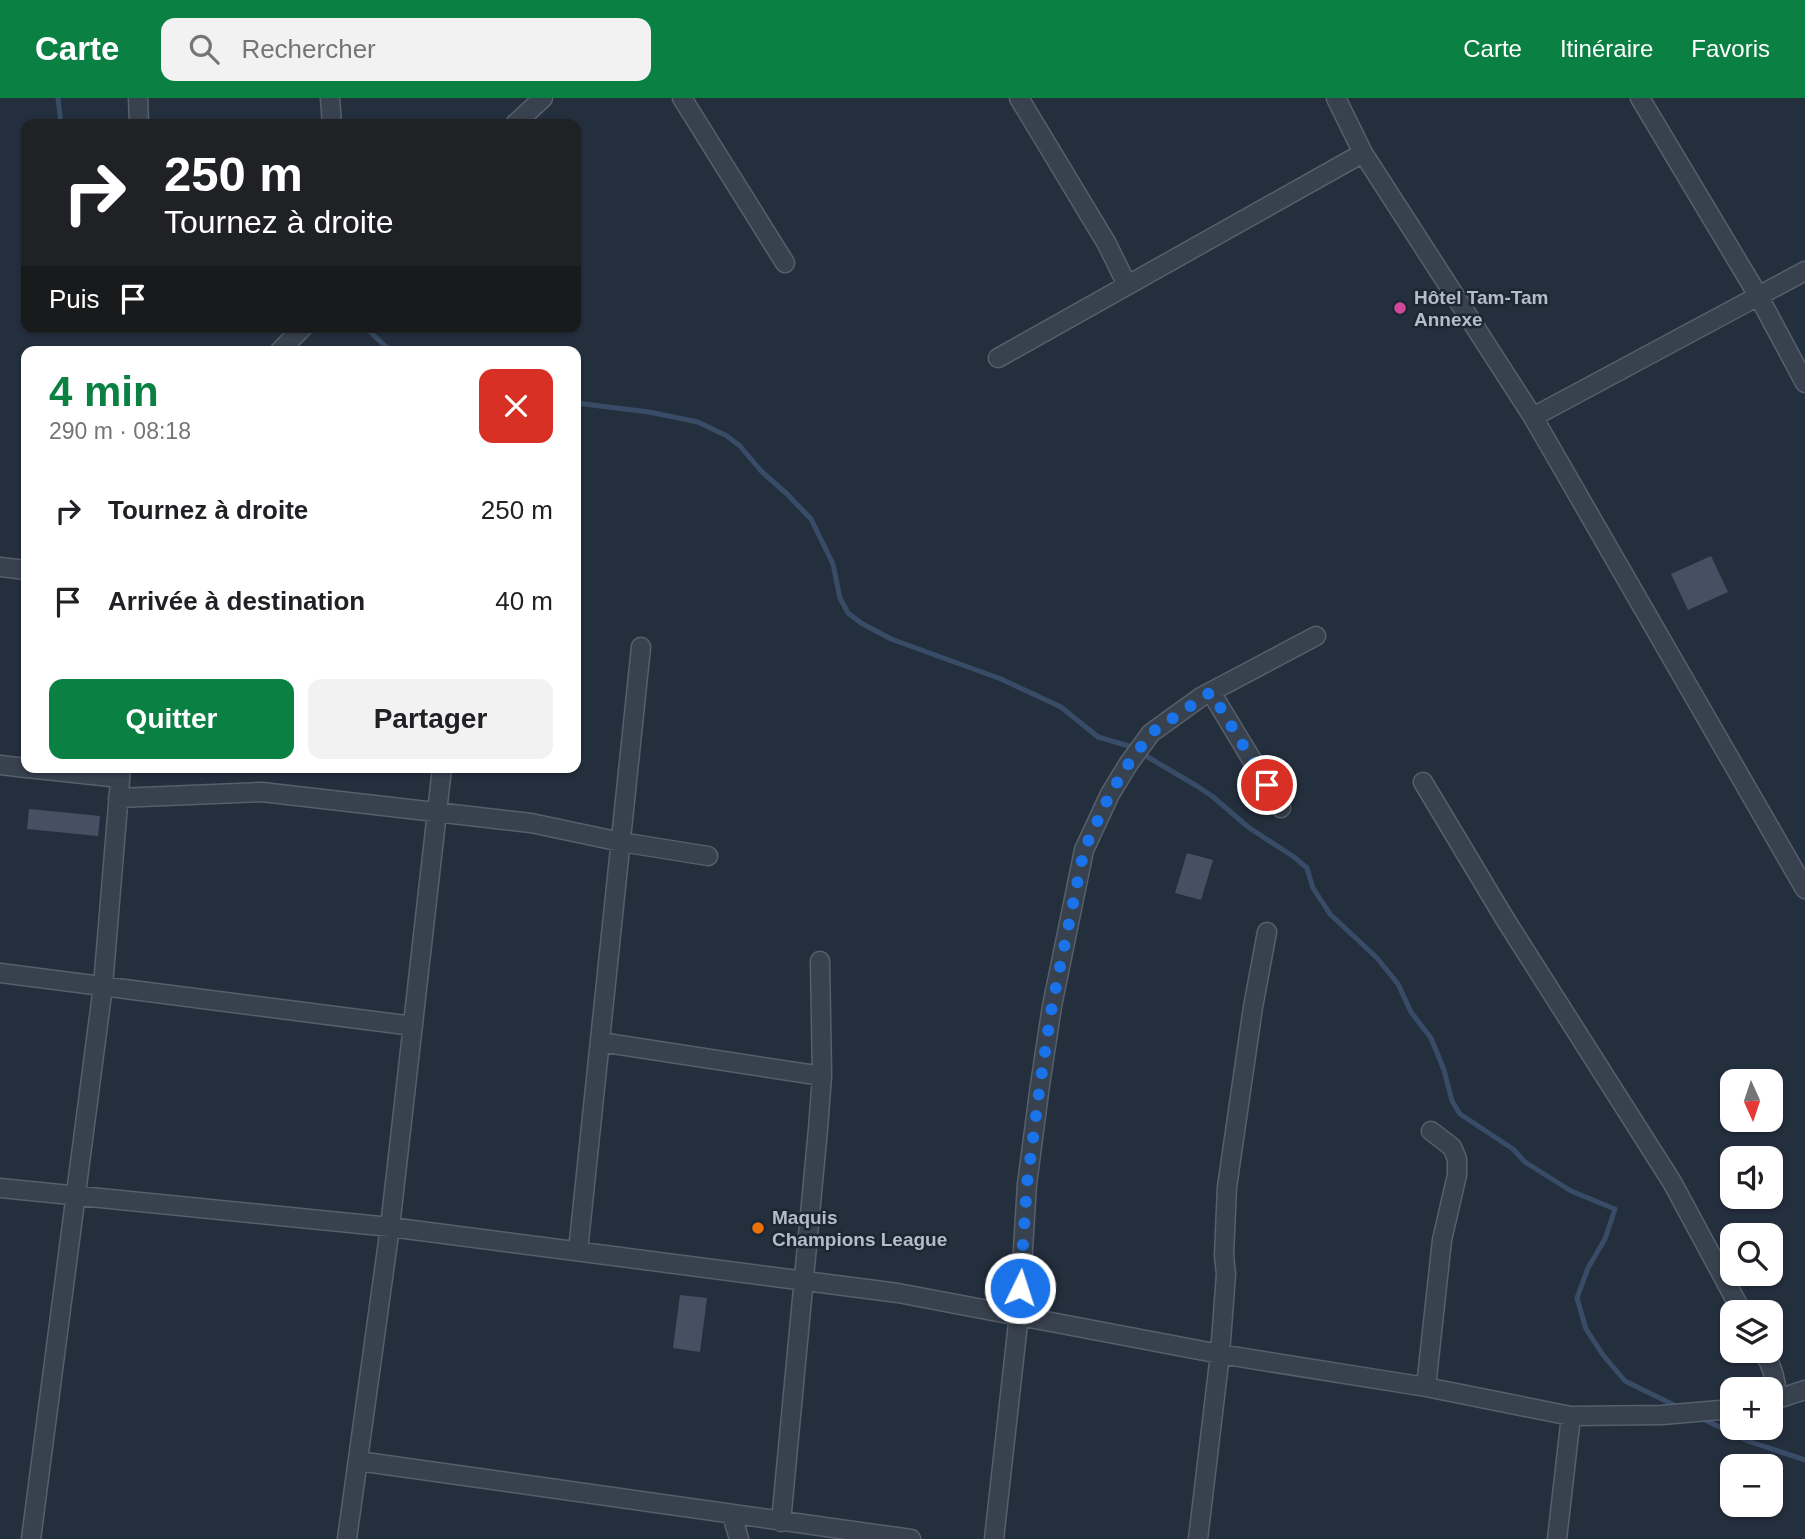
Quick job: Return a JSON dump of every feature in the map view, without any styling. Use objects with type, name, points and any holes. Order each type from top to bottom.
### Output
[{"type":"street","points":[[138,98],[139,119]]},
{"type":"street","points":[[330,98],[332,119]]},
{"type":"street","points":[[520,119],[543,98]]},
{"type":"street","points":[[682,98],[785,263]]},
{"type":"street","points":[[1018,98],[1107,244],[1127,285]]},
{"type":"street","points":[[1336,98],[1363,153],[1533,416],[1805,889]]},
{"type":"street","points":[[1640,98],[1759,297],[1805,383]]},
{"type":"street","points":[[998,358],[1363,153]]},
{"type":"street","points":[[1533,416],[1805,271]]},
{"type":"street","points":[[285,346],[297,333]]},
{"type":"street","points":[[0,567],[21,569]]},
{"type":"street","points":[[994,1539],[1019,1314],[1029,1171],[1040,1085],[1057,980],[1084,850],[1110,794],[1151,733],[1211,692],[1316,636]]},
{"type":"street","points":[[578,1251],[640,647]]},
{"type":"street","points":[[1211,692],[1280,808]]},
{"type":"street","points":[[0,765],[21,767]]},
{"type":"street","points":[[31,1539],[103,986],[120,773]]},
{"type":"street","points":[[347,1539],[390,1227],[441,773]]},
{"type":"street","points":[[1423,782],[1505,919],[1672,1182],[1736,1300]]},
{"type":"street","points":[[118,798],[262,792],[531,823],[621,842],[708,856]]},
{"type":"street","points":[[1198,1539],[1220,1354],[1226,1274],[1224,1255],[1227,1187],[1253,1007],[1267,932]]},
{"type":"street","points":[[781,1521],[805,1282],[821,1076],[820,961]]},
{"type":"street","points":[[0,973],[413,1026]]},
{"type":"street","points":[[600,1042],[821,1076]]},
{"type":"street","points":[[1426,1387],[1442,1240],[1457,1175],[1457,1159],[1452,1147],[1431,1131]]},
{"type":"street","points":[[0,1188],[390,1227],[898,1293],[1220,1354],[1426,1387],[1571,1416],[1662,1415],[1720,1410]]},
{"type":"street","points":[[1783,1398],[1805,1390]]},
{"type":"street","points":[[1557,1539],[1571,1416]]},
{"type":"street","points":[[358,1461],[911,1539]]},
{"type":"street","points":[[732,1515],[739,1539]]},
{"type":"building","points":[[1711,556],[1728,592],[1688,610],[1671,574]]},
{"type":"building","points":[[29,809],[100,816],[98,836],[27,829]]},
{"type":"building","points":[[1187,853],[1213,860],[1201,900],[1175,893]]},
{"type":"building","points":[[680,1295],[707,1298],[700,1352],[673,1348]]},
{"type":"waterway","points":[[58,98],[60,119]]},
{"type":"waterway","points":[[371,333],[385,346]]},
{"type":"waterway","points":[[581,404],[649,412],[698,422],[727,436],[811,519],[833,564],[840,598],[848,613],[861,623],[891,639],[1001,679],[1061,707],[1098,737],[1129,746],[1197,786],[1248,827],[1307,868],[1313,888],[1330,914],[1377,958],[1398,984],[1411,1012],[1431,1038],[1444,1070],[1452,1101],[1460,1114],[1513,1149],[1525,1162],[1571,1191],[1615,1209],[1605,1239],[1588,1268],[1577,1298],[1586,1329],[1625,1381],[1680,1408]]},
{"type":"waterway","points":[[1701,1418],[1748,1441],[1805,1460]]},
{"type":"place","name":"Hôtel Tam-Tam Annexe","points":[[1400,308]]},
{"type":"place","name":"Maquis Champions League","points":[[758,1228]]},
{"type":"route","points":[[1020,1288],[1027,1184],[1052,1006],[1084,850],[1110,794],[1151,733],[1211,692],[1267,785]]}]
